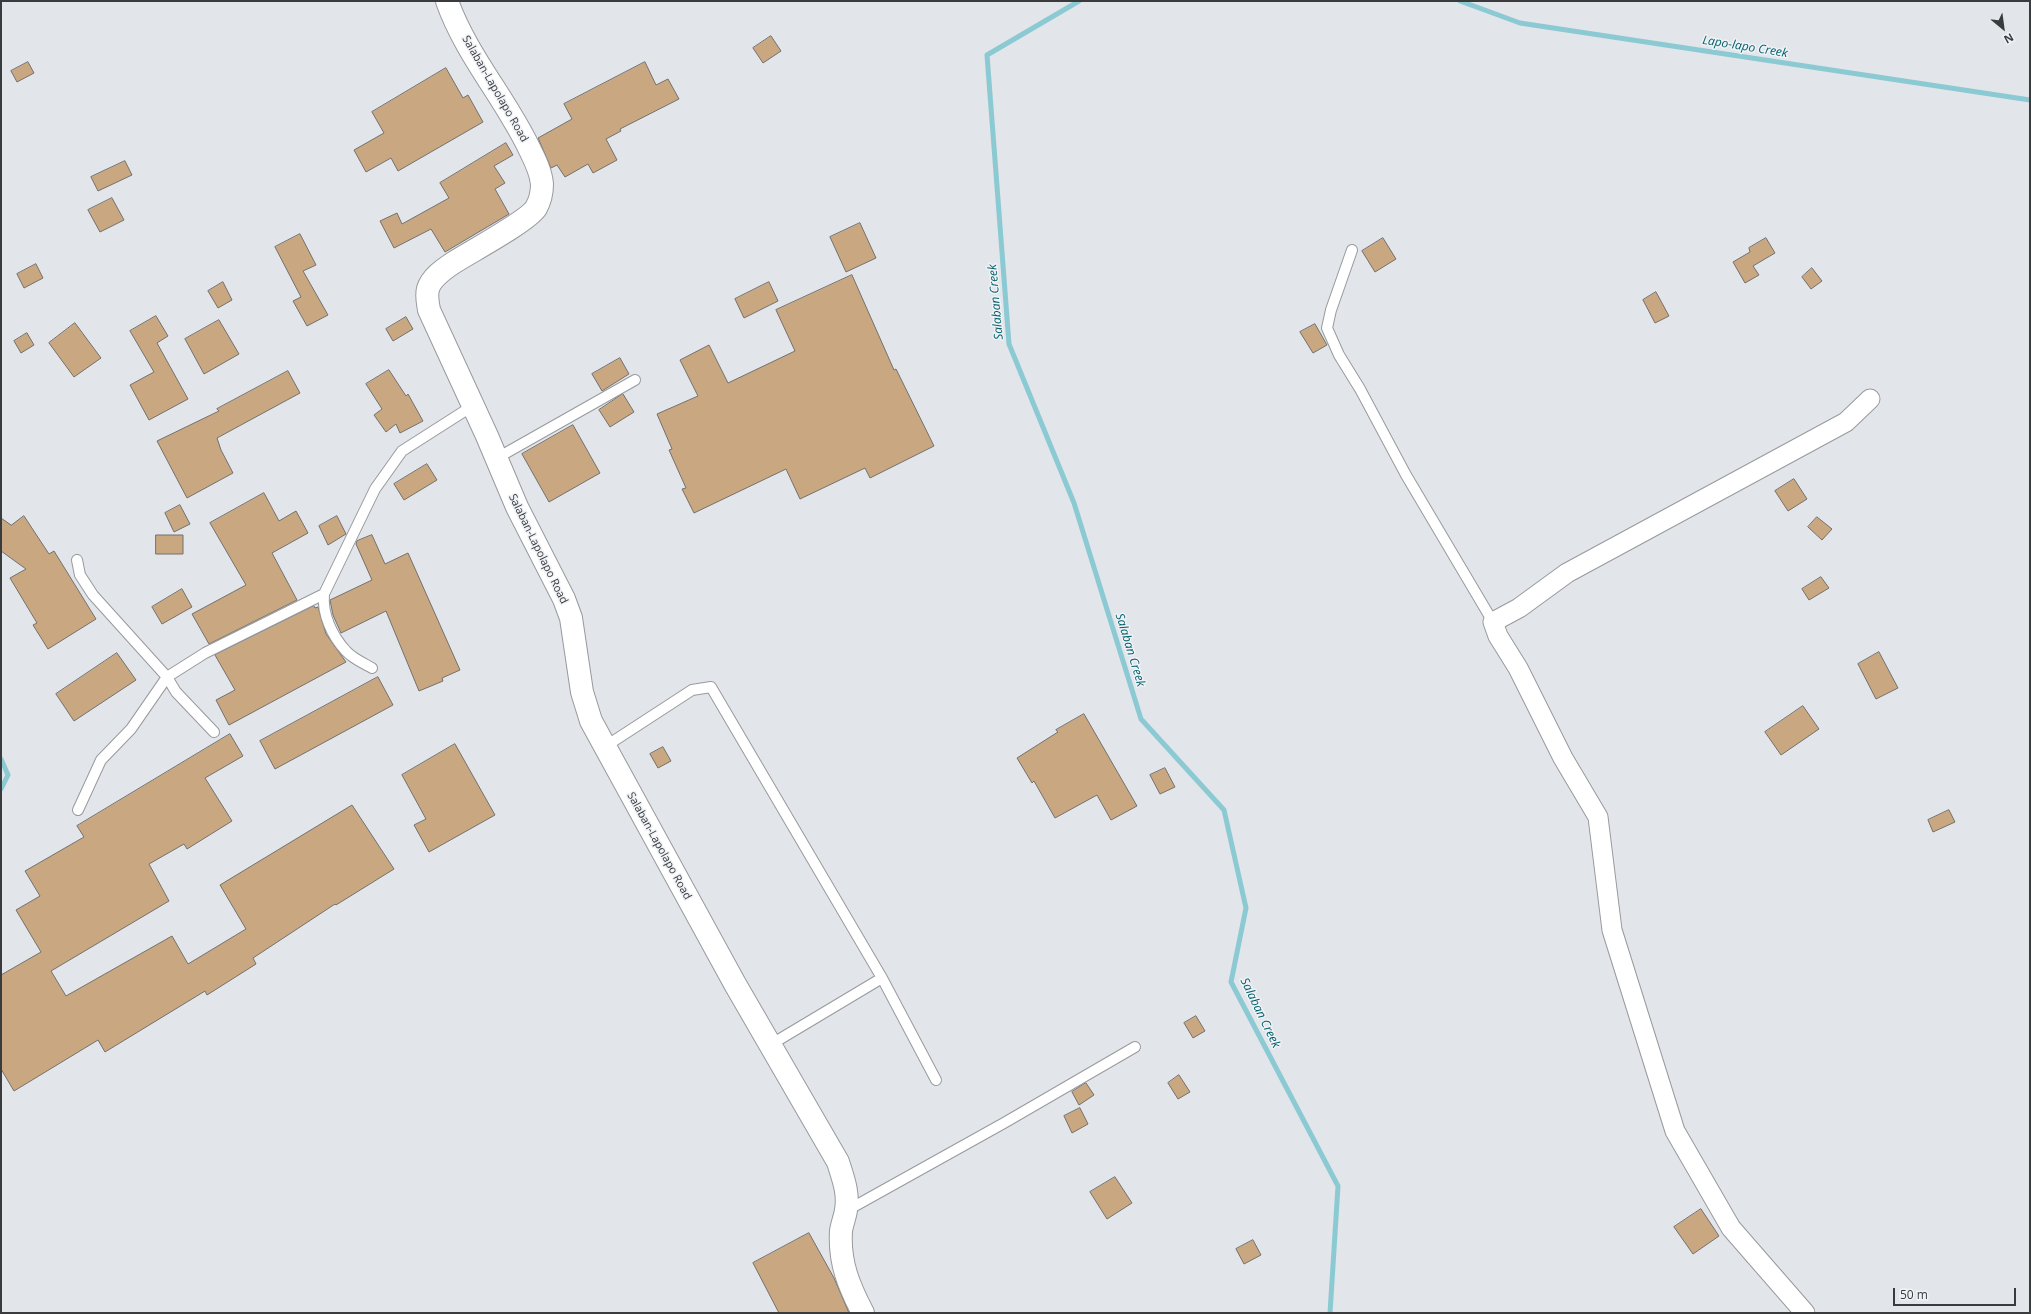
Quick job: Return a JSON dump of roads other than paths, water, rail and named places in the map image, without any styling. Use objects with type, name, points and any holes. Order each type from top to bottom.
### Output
[{"type":"street","name":"Salaban-Lapolapo Road","points":[[447,1],[452,14],[475,56],[521,132],[538,168],[542,183],[541,195],[536,208],[520,222],[441,272],[428,288],[427,299],[430,310],[474,405],[517,507],[564,599],[571,618],[582,692],[591,721],[770,1045],[838,1162],[845,1183],[847,1199],[846,1211],[841,1231],[842,1259],[848,1285],[863,1313]]},
{"type":"street","points":[[1805,1313],[1731,1228],[1675,1131],[1612,930],[1598,817],[1563,758],[1518,668],[1498,636],[1494,622],[1519,608],[1567,573],[1846,422],[1870,399]]},
{"type":"lane","points":[[1352,250],[1331,310],[1327,328],[1339,355],[1360,389],[1406,475],[1494,622]]},
{"type":"lane","points":[[497,458],[635,380]]},
{"type":"lane","points":[[372,668],[346,651],[325,617],[323,606],[324,594],[375,489],[402,451],[474,405]]},
{"type":"lane","points":[[77,560],[80,575],[92,595],[167,677],[176,692],[214,732]]},
{"type":"lane","points":[[78,810],[101,760],[131,729],[167,677],[205,653],[324,594]]},
{"type":"lane","points":[[606,746],[692,690],[711,687],[882,978],[936,1080]]},
{"type":"lane","points":[[770,1045],[882,978]]},
{"type":"lane","points":[[846,1211],[1004,1123],[1135,1047]]},
{"type":"waterway","name":"Salaban Creek","points":[[1079,1],[987,55],[1009,344],[1074,503],[1141,719],[1224,810],[1246,908],[1231,982],[1338,1186],[1330,1313]]},
{"type":"waterway","name":"Lapo-lapo Creek","points":[[1460,1],[1520,23],[2030,100]]},
{"type":"waterway","points":[[1,759],[8,775],[1,789]]}]
